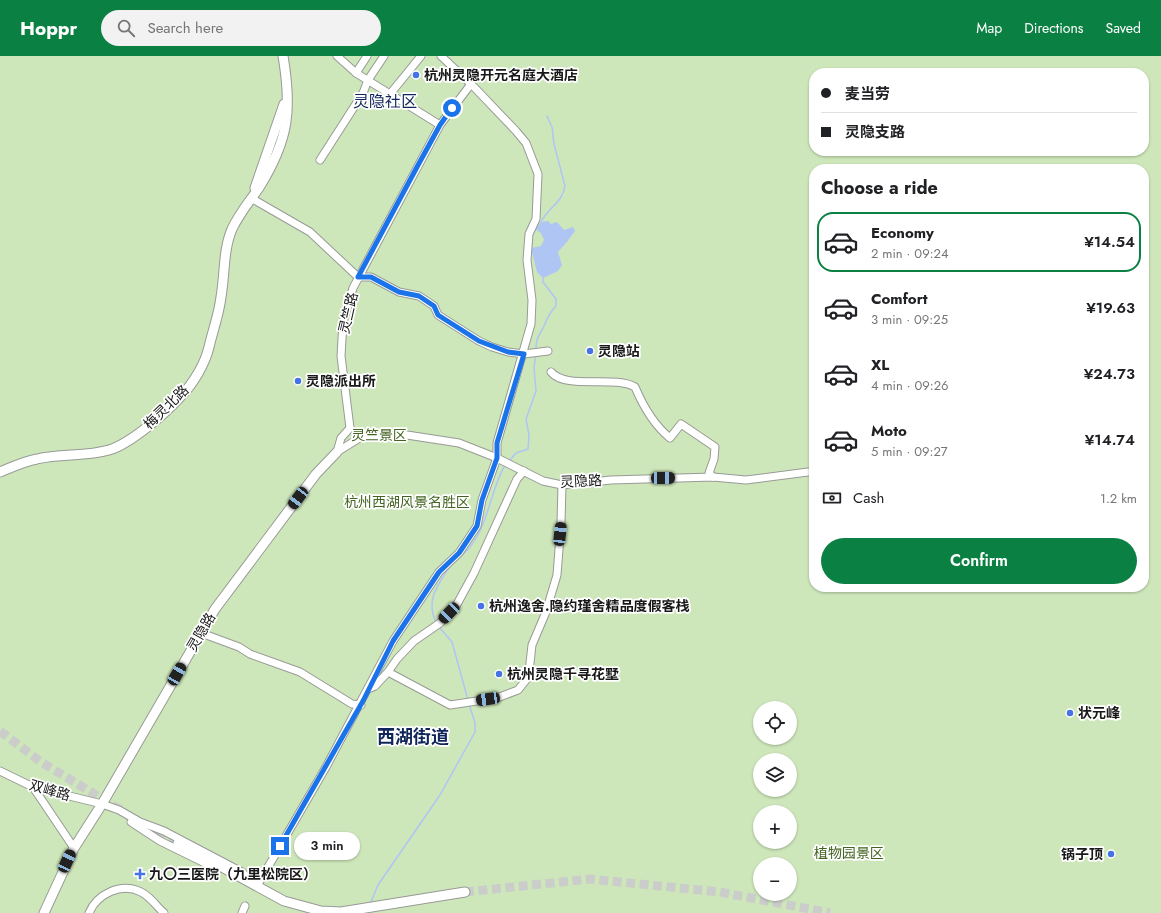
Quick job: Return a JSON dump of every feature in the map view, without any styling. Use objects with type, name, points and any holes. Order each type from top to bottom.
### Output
[{"type":"main road","name":"梅灵北路","points":[[0,472],[37,458],[86,455],[110,450],[137,435],[182,396],[196,376],[208,350],[221,298],[228,242],[241,212],[265,178],[280,149],[287,118],[287,92],[283,56]]},
{"type":"main road","name":"灵隐路","points":[[44,913],[74,848],[102,804],[215,609],[316,474],[337,452]]},
{"type":"main road","points":[[178,843],[284,901],[321,912],[341,912],[465,892]]},
{"type":"street","points":[[337,56],[356,73],[440,125]]},
{"type":"street","points":[[345,63],[350,56]]},
{"type":"street","points":[[356,73],[367,56]]},
{"type":"street","points":[[320,160],[363,93],[368,80],[384,56]]},
{"type":"street","points":[[390,94],[420,56]]},
{"type":"street","points":[[257,886],[360,705],[403,624],[439,572],[459,553],[477,526],[482,500],[499,459],[497,443],[524,354],[531,324],[532,300],[527,260],[529,234],[536,219],[538,174],[526,144],[471,84],[441,56]]},
{"type":"street","name":"灵竺路","points":[[350,428],[341,356],[343,322],[353,288],[440,125],[471,84]]},
{"type":"street","points":[[251,198],[310,232],[358,277],[371,277],[399,292],[419,296],[434,306],[438,315],[479,341],[508,352],[524,354],[548,351]]},
{"type":"street","points":[[551,372],[559,377],[575,381],[621,381],[635,387],[652,419],[660,430],[670,438],[682,424],[715,447],[714,459],[709,473],[713,477]]},
{"type":"street","points":[[350,428],[362,437],[337,452],[342,438],[350,428]]},
{"type":"street","name":"灵隐路","points":[[362,437],[407,435],[459,443],[499,459],[543,481],[562,484],[611,480],[713,477],[746,480],[808,472]]},
{"type":"street","points":[[368,689],[375,686],[414,641],[437,624],[456,606],[464,594],[517,479],[524,472]]},
{"type":"street","points":[[388,672],[450,705],[508,695],[518,690],[526,680],[529,672],[532,645],[546,612],[559,563],[562,484]]},
{"type":"street","points":[[201,633],[239,647],[250,654],[300,672],[352,704],[360,705]]},
{"type":"street","name":"双峰路","points":[[0,771],[33,787],[102,804]]},
{"type":"street","points":[[33,787],[74,848]]},
{"type":"street","points":[[102,804],[164,831],[242,872],[257,886]]},
{"type":"street","points":[[102,804],[160,841],[236,878],[257,886]]},
{"type":"street","points":[[89,913],[97,899],[108,892],[129,889],[140,891],[164,913]]},
{"type":"green space","name":"灵竺景区","points":[[0,56],[1161,56],[1161,913],[0,913]]},
{"type":"water","points":[[548,221],[551,224],[557,222],[564,230],[573,227],[575,231],[558,252],[562,265],[558,271],[543,278],[537,272],[531,248],[541,246],[544,240],[541,233],[535,229],[541,222]]},
{"type":"waterway","points":[[541,222],[558,201],[564,192],[565,186],[554,144],[552,127],[547,116]]},
{"type":"waterway","points":[[536,351],[538,337],[549,315],[556,306],[556,299],[543,282],[543,278]]},
{"type":"waterway","points":[[509,461],[516,453],[528,449],[529,435],[526,419],[536,391],[534,368],[536,354]]},
{"type":"waterway","points":[[458,558],[476,539],[482,527],[499,477],[505,465]]},
{"type":"waterway","points":[[436,622],[433,614],[432,600],[437,586],[450,566]]},
{"type":"waterway","points":[[439,627],[452,642],[468,700]]},
{"type":"waterway","points":[[370,904],[378,885],[440,795],[475,732],[475,723],[469,704]]},
{"type":"tunnel","points":[[0,731],[41,762],[121,810]]},
{"type":"tunnel","points":[[158,831],[178,843]]},
{"type":"tunnel","points":[[465,892],[590,879],[720,892],[830,913]]},
{"type":"place","name":"杭州灵隐开元名庭大酒店","points":[[416,75]]},
{"type":"place","name":"灵隐站","points":[[590,351]]},
{"type":"place","name":"灵隐派出所","points":[[298,381]]},
{"type":"place","name":"杭州逸舍.隐约瑾舍精品度假客栈","points":[[481,606]]},
{"type":"place","name":"杭州灵隐千寻花墅","points":[[499,674]]},
{"type":"place","name":"状元峰","points":[[1070,713]]},
{"type":"place","name":"锅子顶","points":[[1111,854]]},
{"type":"place","name":"九〇三医院（九里松院区）","points":[[140,874]]},
{"type":"district","name":"灵隐社区","points":[[385,101]]},
{"type":"district","name":"西湖街道","points":[[413,737]]},
{"type":"route","points":[[280,846],[363,701],[382,661],[403,624],[417,607],[439,572],[459,553],[477,526],[482,500],[492,477],[497,458],[497,443],[524,354],[508,352],[479,341],[438,315],[434,306],[419,296],[399,292],[381,284],[371,277],[358,277],[440,125],[452,108]]},
{"type":"park label","name":"杭州西湖风景名胜区","points":[[407,502]]},
{"type":"park label","name":"植物园景区","points":[[849,853]]}]
